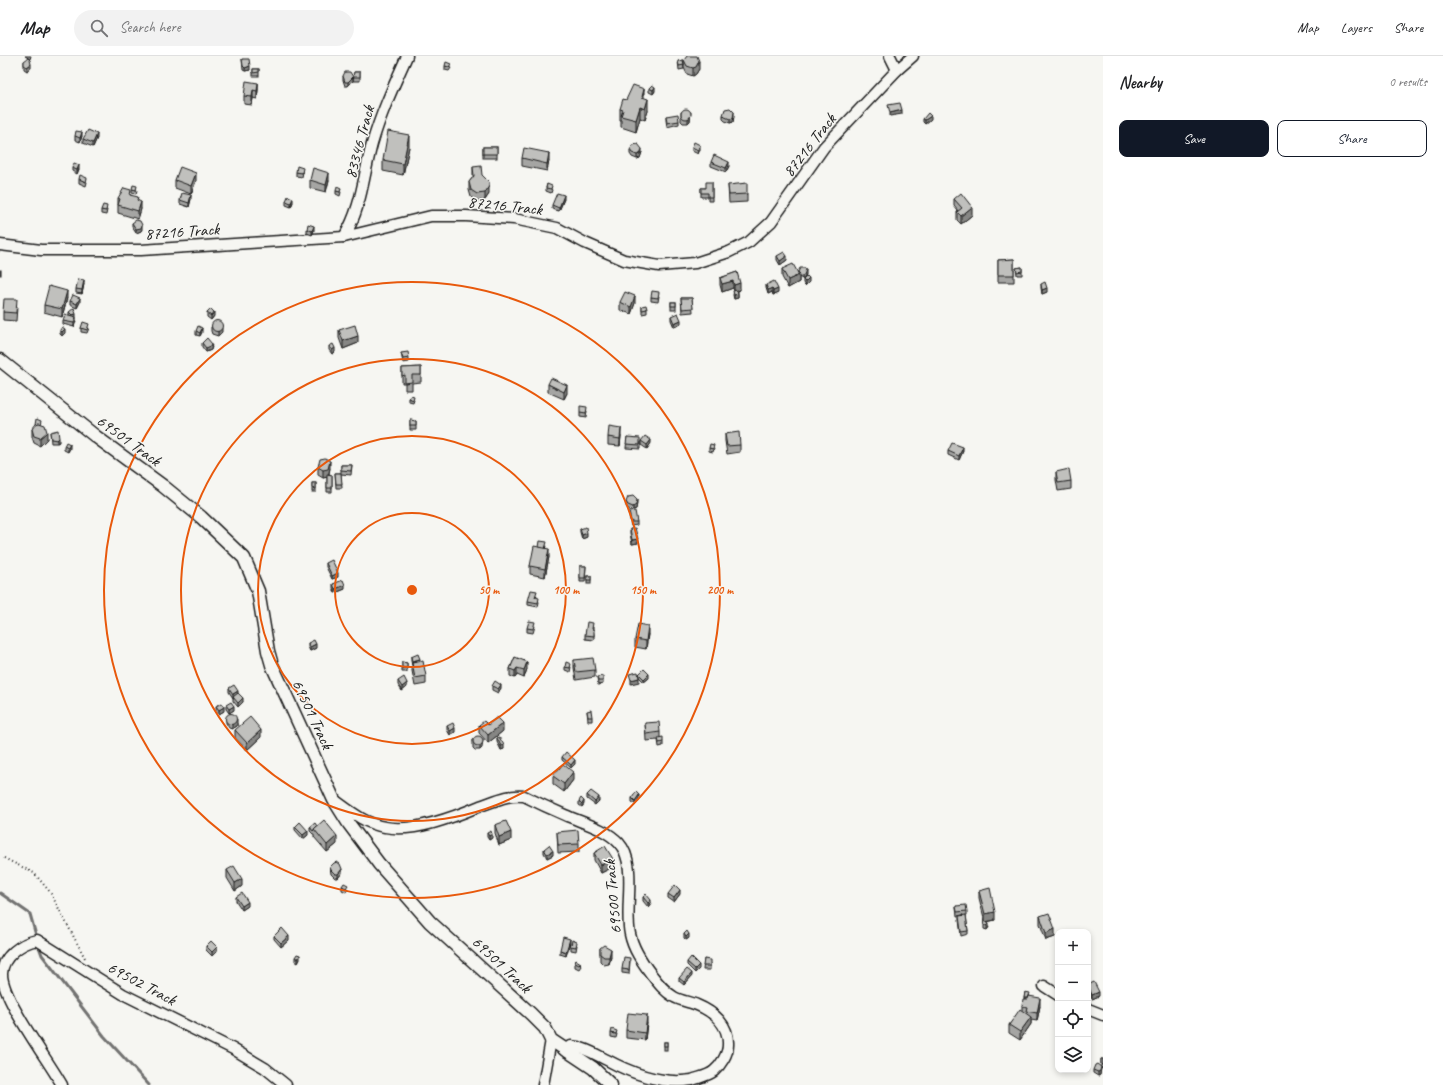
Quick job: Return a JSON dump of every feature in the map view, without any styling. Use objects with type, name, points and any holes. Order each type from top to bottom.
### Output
[{"type":"street","name":"83346 Track","points":[[344,238],[359,204],[368,157],[387,100],[407,56]]},
{"type":"street","points":[[890,56],[897,70]]},
{"type":"street","name":"87216 Track","points":[[0,245],[41,250],[134,250],[344,238],[431,216],[473,216],[521,220],[557,228],[585,243],[624,260],[659,266],[695,263],[729,252],[748,242],[771,222],[824,147],[897,70],[913,56]]},
{"type":"street","name":"69501 Track","points":[[0,360],[95,436],[163,486],[201,517],[244,558],[258,591],[272,665],[334,800],[349,824],[379,864],[430,922],[531,1014],[545,1028],[551,1040],[565,1051],[593,1068],[611,1085]]},
{"type":"street","name":"69500 Track","points":[[334,800],[365,821],[385,828],[432,824],[499,799],[516,795],[524,796],[597,828],[617,842],[626,856],[629,869],[629,924],[630,934],[635,950],[643,963],[665,991],[675,997],[702,1008],[722,1022],[728,1040],[728,1047],[720,1064],[714,1071],[703,1076],[675,1083],[637,1076],[581,1048],[571,1046],[565,1051]]},
{"type":"street","points":[[62,1085],[8,996],[2,978],[3,968],[17,948],[25,943],[37,940],[59,952],[95,977]]},
{"type":"street","name":"69502 Track","points":[[95,977],[123,994],[233,1049],[265,1068],[286,1085]]},
{"type":"street","points":[[1044,986],[1055,993]]},
{"type":"street","points":[[1091,1010],[1103,1014]]},
{"type":"street","points":[[543,1085],[551,1040]]},
{"type":"path","name":"69502 Track","points":[[4,858],[34,873],[50,892],[78,941],[95,977]]},
{"type":"building","points":[[687,56],[697,56],[699,61],[696,67],[693,68],[687,66],[684,60]]},
{"type":"building","points":[[28,58],[31,64],[27,67],[24,65],[24,61]]},
{"type":"building","points":[[242,59],[249,59],[250,66],[245,68],[243,66]]},
{"type":"building","points":[[683,60],[684,65],[679,66],[678,61]]},
{"type":"building","points":[[446,62],[451,64],[449,67],[445,66]]},
{"type":"building","points":[[253,69],[259,69],[259,72],[253,73]]},
{"type":"building","points":[[345,72],[350,72],[353,77],[348,82],[345,82],[343,76]]},
{"type":"building","points":[[354,72],[360,72],[360,77],[353,77]]},
{"type":"building","points":[[246,81],[258,83],[257,91],[253,90],[252,97],[244,96]]},
{"type":"building","points":[[633,85],[644,89],[642,97],[648,99],[645,109],[640,107],[636,120],[621,116],[623,110],[620,109],[623,99],[626,100]]},
{"type":"building","points":[[652,85],[655,87],[653,90],[649,88]]},
{"type":"building","points":[[900,103],[902,110],[890,113],[888,105]]},
{"type":"building","points":[[730,108],[734,112],[733,118],[730,119],[723,115],[725,109]]},
{"type":"building","points":[[684,109],[688,109],[690,110],[690,118],[684,119],[681,116],[681,112]]},
{"type":"building","points":[[928,113],[931,116],[925,120],[923,119]]},
{"type":"building","points":[[678,114],[679,121],[667,123],[666,116]]},
{"type":"building","points":[[88,130],[97,134],[93,143],[83,139]]},
{"type":"building","points":[[76,131],[82,132],[80,138],[75,136]]},
{"type":"building","points":[[388,131],[409,135],[403,164],[383,160]]},
{"type":"building","points":[[694,142],[700,145],[698,150],[692,147]]},
{"type":"building","points":[[638,144],[642,149],[640,154],[637,155],[632,153],[630,150],[633,145]]},
{"type":"building","points":[[483,147],[497,147],[497,154],[483,154]]},
{"type":"building","points":[[524,148],[549,153],[547,164],[522,158]]},
{"type":"building","points":[[714,155],[729,162],[726,168],[711,162]]},
{"type":"building","points":[[74,163],[79,165],[77,170],[72,168]]},
{"type":"building","points":[[297,166],[303,168],[302,173],[296,172]]},
{"type":"building","points":[[481,166],[482,175],[489,182],[489,186],[485,193],[477,194],[471,190],[469,182],[474,176],[473,167]]},
{"type":"building","points":[[180,167],[196,173],[191,186],[175,180]]},
{"type":"building","points":[[313,168],[329,173],[326,185],[310,180]]},
{"type":"building","points":[[80,175],[87,178],[86,182],[79,179]]},
{"type":"building","points":[[706,182],[712,182],[712,197],[708,197],[708,193],[701,193],[701,188],[706,188]]},
{"type":"building","points":[[747,183],[747,194],[729,195],[728,185]]},
{"type":"building","points":[[547,184],[552,186],[551,189],[546,188]]},
{"type":"building","points":[[133,185],[137,186],[136,190],[132,189]]},
{"type":"building","points":[[337,186],[341,188],[340,192],[336,191]]},
{"type":"building","points":[[124,188],[131,190],[130,195],[138,197],[137,200],[141,202],[138,211],[118,205],[120,199],[118,198]]},
{"type":"building","points":[[182,193],[191,195],[189,203],[180,200]]},
{"type":"building","points":[[557,193],[564,195],[559,208],[552,205]]},
{"type":"building","points":[[961,193],[972,207],[961,216],[957,212],[962,208],[954,199]]},
{"type":"building","points":[[288,196],[293,198],[291,203],[286,201]]},
{"type":"building","points":[[103,205],[107,206],[106,211],[101,210]]},
{"type":"building","points":[[136,220],[140,221],[142,225],[141,228],[136,229],[132,223]]},
{"type":"building","points":[[308,224],[314,226],[312,231],[307,229]]},
{"type":"building","points":[[784,252],[787,256],[780,261],[777,256]]},
{"type":"building","points":[[1014,259],[1014,275],[998,275],[998,260]]},
{"type":"building","points":[[793,264],[799,275],[788,280],[782,269]]},
{"type":"building","points":[[1022,267],[1022,271],[1017,272],[1016,268]]},
{"type":"building","points":[[800,268],[805,268],[806,270],[802,276],[798,272]]},
{"type":"building","points":[[737,272],[740,283],[734,285],[733,281],[722,284],[720,278]]},
{"type":"building","points":[[807,276],[809,278],[805,282],[803,280]]},
{"type":"building","points":[[78,279],[84,280],[82,290],[76,289]]},
{"type":"building","points":[[774,281],[778,289],[773,291],[772,288],[768,290],[766,285]]},
{"type":"building","points":[[1045,282],[1047,288],[1042,290],[1041,284]]},
{"type":"building","points":[[49,286],[67,291],[62,309],[44,305]]},
{"type":"building","points":[[737,290],[738,294],[734,295],[733,291]]},
{"type":"building","points":[[652,291],[659,292],[658,298],[651,297]]},
{"type":"building","points":[[625,292],[635,296],[631,307],[620,302]]},
{"type":"building","points":[[73,295],[80,298],[77,304],[70,301]]},
{"type":"building","points":[[681,298],[692,298],[693,308],[682,309]]},
{"type":"building","points":[[4,299],[17,299],[16,313],[3,312]]},
{"type":"building","points":[[671,302],[676,302],[676,306],[671,306]]},
{"type":"building","points":[[646,305],[647,309],[642,310],[642,306]]},
{"type":"building","points":[[74,308],[76,314],[72,315],[69,312]]},
{"type":"building","points":[[211,309],[214,312],[211,316],[207,313]]},
{"type":"building","points":[[678,313],[681,320],[674,323],[671,316]]},
{"type":"building","points":[[65,314],[76,317],[74,323],[63,321]]},
{"type":"building","points":[[217,320],[221,322],[223,326],[221,330],[217,332],[213,330],[211,326],[213,322]]},
{"type":"building","points":[[83,322],[89,324],[87,330],[81,328]]},
{"type":"building","points":[[355,325],[358,336],[343,341],[339,330]]},
{"type":"building","points":[[198,326],[202,328],[200,333],[196,331]]},
{"type":"building","points":[[62,327],[65,329],[62,332],[60,330]]},
{"type":"building","points":[[207,338],[212,344],[206,348],[202,343]]},
{"type":"building","points":[[333,344],[335,348],[332,350],[329,346]]},
{"type":"building","points":[[408,352],[409,358],[403,359],[401,353]]},
{"type":"building","points":[[421,367],[421,375],[412,375],[412,382],[405,383],[405,375],[402,376],[402,368]]},
{"type":"building","points":[[551,378],[567,385],[564,392],[548,384]]},
{"type":"building","points":[[411,395],[414,396],[413,400],[409,398]]},
{"type":"building","points":[[580,406],[587,407],[586,414],[580,413]]},
{"type":"building","points":[[37,418],[42,420],[41,424],[36,424]]},
{"type":"building","points":[[410,420],[416,421],[416,426],[410,426]]},
{"type":"building","points":[[39,423],[45,425],[47,432],[40,438],[34,436],[32,429]]},
{"type":"building","points":[[609,426],[621,428],[620,439],[608,437]]},
{"type":"building","points":[[58,430],[59,438],[57,440],[51,439],[50,432]]},
{"type":"building","points":[[739,432],[740,445],[727,446],[725,434]]},
{"type":"building","points":[[645,436],[651,440],[647,445],[641,441]]},
{"type":"building","points":[[627,437],[640,438],[640,445],[626,444]]},
{"type":"building","points":[[66,442],[70,444],[68,448],[64,446]]},
{"type":"building","points":[[952,443],[963,447],[959,456],[948,451]]},
{"type":"building","points":[[710,444],[714,445],[713,449],[709,448]]},
{"type":"building","points":[[325,458],[330,461],[328,469],[323,470],[318,467],[320,459]]},
{"type":"building","points":[[341,465],[352,465],[351,471],[341,470]]},
{"type":"building","points":[[1069,469],[1071,481],[1058,483],[1056,472]]},
{"type":"building","points":[[335,473],[341,473],[342,484],[336,484]]},
{"type":"building","points":[[327,474],[332,475],[332,488],[327,488]]},
{"type":"building","points":[[312,483],[316,483],[316,489],[312,488]]},
{"type":"building","points":[[633,496],[637,500],[636,505],[633,507],[628,505],[626,502],[628,497]]},
{"type":"building","points":[[635,511],[637,522],[631,522],[629,512]]},
{"type":"building","points":[[586,527],[587,533],[582,535],[580,529]]},
{"type":"building","points":[[635,528],[638,539],[632,540],[630,529]]},
{"type":"building","points":[[540,541],[547,542],[545,549],[539,547]]},
{"type":"building","points":[[534,546],[549,549],[545,569],[530,566]]},
{"type":"building","points":[[332,560],[338,573],[332,576],[326,563]]},
{"type":"building","points":[[580,566],[586,566],[585,578],[580,578]]},
{"type":"building","points":[[587,576],[591,576],[591,580],[587,580]]},
{"type":"building","points":[[343,580],[345,585],[335,589],[333,584]]},
{"type":"building","points":[[531,590],[537,591],[535,597],[539,598],[538,603],[528,601]]},
{"type":"building","points":[[529,621],[535,622],[533,629],[527,628]]},
{"type":"building","points":[[587,622],[593,623],[592,629],[594,630],[594,636],[585,635]]},
{"type":"building","points":[[638,624],[648,626],[646,641],[635,639]]},
{"type":"building","points":[[314,640],[316,644],[310,647],[308,643]]},
{"type":"building","points":[[418,654],[420,659],[412,661],[411,657]]},
{"type":"building","points":[[515,657],[527,662],[524,670],[517,668],[515,671],[510,669]]},
{"type":"building","points":[[593,658],[595,670],[576,672],[574,660]]},
{"type":"building","points":[[423,661],[426,676],[415,678],[412,663]]},
{"type":"building","points":[[402,662],[407,663],[407,668],[402,668]]},
{"type":"building","points":[[566,662],[571,664],[570,668],[565,667]]},
{"type":"building","points":[[644,669],[649,674],[644,679],[639,674]]},
{"type":"building","points":[[638,672],[639,678],[631,680],[629,674]]},
{"type":"building","points":[[603,676],[603,681],[598,681],[597,677]]},
{"type":"building","points":[[404,677],[407,683],[402,687],[398,681]]},
{"type":"building","points":[[495,681],[501,685],[498,689],[492,686]]},
{"type":"building","points":[[234,685],[238,691],[233,694],[229,688]]},
{"type":"building","points":[[238,693],[243,698],[238,703],[233,697]]},
{"type":"building","points":[[231,702],[234,706],[229,709],[226,705]]},
{"type":"building","points":[[222,703],[224,707],[219,710],[216,706]]},
{"type":"building","points":[[591,710],[592,717],[588,717],[587,711]]},
{"type":"building","points":[[231,713],[235,715],[237,719],[235,723],[231,725],[227,723],[225,719],[227,715]]},
{"type":"building","points":[[250,717],[261,730],[247,743],[235,730]]},
{"type":"building","points":[[497,717],[503,723],[488,735],[479,725],[484,721],[488,725]]},
{"type":"building","points":[[659,722],[660,732],[646,734],[645,723]]},
{"type":"building","points":[[453,723],[455,728],[450,731],[447,726]]},
{"type":"building","points":[[476,736],[480,736],[482,737],[482,745],[476,746],[473,743],[473,739]]},
{"type":"building","points":[[499,737],[504,745],[501,746],[497,738]]},
{"type":"building","points":[[663,737],[663,742],[659,743],[658,738]]},
{"type":"building","points":[[566,752],[575,760],[571,765],[562,757]]},
{"type":"building","points":[[563,764],[573,772],[564,784],[553,776]]},
{"type":"building","points":[[591,791],[599,797],[595,802],[587,795]]},
{"type":"building","points":[[636,792],[639,795],[635,801],[632,798]]},
{"type":"building","points":[[581,798],[584,801],[582,804],[579,801]]},
{"type":"building","points":[[324,820],[337,836],[327,845],[314,829]]},
{"type":"building","points":[[506,821],[511,832],[499,837],[495,825]]},
{"type":"building","points":[[300,822],[308,831],[303,835],[295,827]]},
{"type":"building","points":[[315,823],[317,826],[313,831],[310,827]]},
{"type":"building","points":[[578,830],[579,844],[558,845],[557,832]]},
{"type":"building","points":[[491,831],[492,834],[489,836],[487,833]]},
{"type":"building","points":[[549,845],[553,851],[547,854],[544,849]]},
{"type":"building","points":[[605,846],[613,859],[601,865],[594,853]]},
{"type":"building","points":[[337,862],[340,864],[342,869],[338,874],[335,874],[330,867]]},
{"type":"building","points":[[234,866],[242,879],[235,883],[227,870]]},
{"type":"building","points":[[344,883],[348,885],[346,888],[342,886]]},
{"type":"building","points":[[675,885],[680,890],[674,898],[668,894]]},
{"type":"building","points":[[990,888],[995,912],[985,914],[979,891]]},
{"type":"building","points":[[242,893],[248,902],[242,906],[236,897]]},
{"type":"building","points":[[646,894],[651,900],[648,903],[643,897]]},
{"type":"building","points":[[966,905],[967,911],[957,912],[956,906]]},
{"type":"building","points":[[1049,913],[1055,929],[1046,933],[1040,916]]},
{"type":"building","points":[[966,915],[968,931],[961,932],[959,916]]},
{"type":"building","points":[[985,921],[989,924],[987,926],[984,925]]},
{"type":"building","points":[[282,928],[289,936],[281,943],[274,936]]},
{"type":"building","points":[[687,931],[689,934],[686,937],[684,934]]},
{"type":"building","points":[[563,937],[570,939],[566,952],[560,950]]},
{"type":"building","points":[[572,940],[577,942],[576,947],[571,946]]},
{"type":"building","points":[[211,941],[217,947],[212,952],[206,946]]},
{"type":"building","points":[[604,945],[611,949],[609,957],[604,957],[600,954],[600,948]]},
{"type":"building","points":[[297,954],[300,955],[298,959],[295,957]]},
{"type":"building","points":[[624,957],[630,958],[629,970],[622,969]]},
{"type":"building","points":[[691,957],[699,965],[695,969],[687,962]]},
{"type":"building","points":[[704,959],[710,960],[710,966],[703,966]]},
{"type":"building","points":[[576,960],[581,963],[579,965],[575,963]]},
{"type":"building","points":[[687,969],[692,973],[684,982],[679,978]]},
{"type":"building","points":[[1094,982],[1099,992],[1092,995],[1091,984]]},
{"type":"building","points":[[1025,992],[1030,993],[1028,998],[1024,998]]},
{"type":"building","points":[[1029,996],[1040,998],[1037,1013],[1026,1011],[1027,1007],[1022,1006],[1023,999],[1028,999]]},
{"type":"building","points":[[1020,1009],[1031,1017],[1020,1032],[1009,1025]]},
{"type":"building","points":[[628,1013],[647,1015],[645,1033],[626,1030]]},
{"type":"building","points":[[612,1029],[617,1031],[616,1034],[611,1033]]},
{"type":"building","points":[[664,1042],[667,1042],[667,1046],[664,1046]]},
{"type":"building","points":[[1101,1059],[1103,1059],[1103,1065],[1101,1064]]},
{"type":"building","points":[[1097,1064],[1101,1067],[1100,1071],[1098,1072],[1093,1070]]},
{"type":"waterway","points":[[0,893],[30,914],[37,939]]},
{"type":"waterway","points":[[38,944],[42,955],[104,1036],[149,1085]]}]
